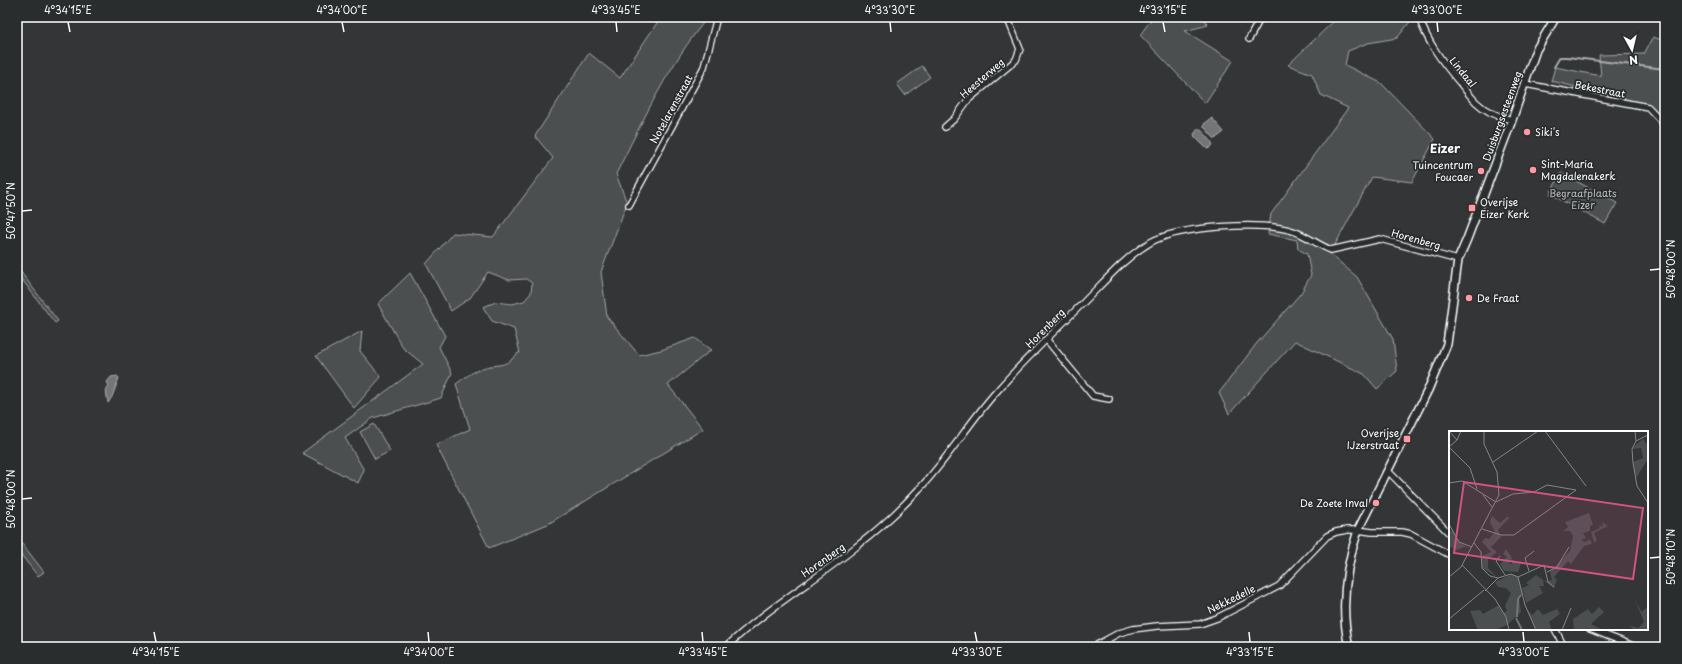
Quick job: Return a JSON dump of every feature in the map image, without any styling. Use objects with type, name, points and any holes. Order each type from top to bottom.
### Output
[{"type":"street","name":"Notelarenstraat","points":[[629,205],[704,67],[717,17]]},
{"type":"street","name":"Heesterweg","points":[[945,126],[954,119],[968,100],[1016,60],[1020,49],[1007,17]]},
{"type":"street","points":[[1249,39],[1261,17]]},
{"type":"street","name":"Lindaal","points":[[1419,17],[1422,27],[1442,62],[1476,103],[1491,113],[1512,120]]},
{"type":"street","name":"Duisburgsesteenweg","points":[[1349,647],[1345,627],[1344,594],[1347,568],[1358,530],[1388,472],[1406,430],[1428,390],[1447,344],[1458,260],[1512,120],[1536,50],[1556,17]]},
{"type":"street","name":"Bekestraat","points":[[1525,84],[1648,107],[1665,125]]},
{"type":"street","name":"Horenberg","points":[[726,647],[742,632],[856,547],[919,489],[996,391],[1046,339],[1138,250],[1158,239],[1188,230],[1230,226],[1271,228],[1294,231],[1331,250],[1380,239],[1458,260]]},
{"type":"street","points":[[1046,339],[1093,396],[1109,399]]},
{"type":"street","points":[[1388,472],[1449,533]]},
{"type":"street","name":"Nekkedelle","points":[[1093,647],[1119,633],[1132,629],[1200,624],[1217,618],[1279,586],[1327,536],[1336,532],[1358,530],[1372,532],[1402,532],[1411,534],[1449,554]]},
{"type":"street","points":[[1555,630],[1564,647]]},
{"type":"street","points":[[1593,630],[1636,647]]},
{"type":"green space","points":[[661,17],[708,17],[694,35],[669,73],[616,174],[627,203],[601,272],[607,317],[639,355],[661,350],[695,338],[711,350],[668,385],[703,429],[548,524],[489,548],[436,445],[470,429],[456,384],[477,370],[504,364],[520,353],[514,329],[492,321],[483,307],[496,302],[512,304],[524,301],[531,293],[532,283],[526,279],[509,280],[488,272],[470,298],[451,311],[426,264],[453,233],[493,237],[553,158],[535,136],[589,53],[620,78]]},
{"type":"green space","points":[[1153,17],[1203,17],[1208,25],[1185,31],[1233,61],[1205,103],[1140,35]]},
{"type":"green space","points":[[1338,17],[1414,17],[1397,38],[1368,43],[1348,51],[1345,65],[1381,83],[1435,139],[1412,182],[1372,177],[1330,254],[1357,277],[1393,339],[1397,371],[1377,389],[1364,374],[1295,341],[1229,414],[1219,393],[1257,343],[1301,293],[1311,275],[1307,254],[1298,249],[1297,240],[1268,234],[1271,214],[1348,108],[1321,95],[1312,74],[1288,65]]},
{"type":"green space","points":[[1653,37],[1665,41],[1665,123],[1661,117],[1646,104],[1551,81],[1555,67],[1601,76],[1599,55],[1644,54]]},
{"type":"green space","points":[[922,66],[930,77],[905,95],[897,84]]},
{"type":"green space","name":"Begraafplaats Eizer","points":[[1561,173],[1617,203],[1605,224],[1550,194]]},
{"type":"green space","points":[[17,267],[58,321],[55,323],[17,273]]},
{"type":"green space","points":[[410,273],[445,336],[439,347],[452,373],[441,398],[373,418],[345,438],[364,470],[358,483],[302,453],[423,364],[403,348],[378,304]]},
{"type":"green space","points":[[362,331],[360,351],[381,377],[354,408],[316,356]]},
{"type":"green space","points":[[374,424],[390,451],[375,459],[360,432]]},
{"type":"green space","points":[[17,537],[44,572],[38,576],[17,550]]},
{"type":"shaded area","points":[[1212,118],[1224,132],[1215,139],[1204,127],[1204,124]]},
{"type":"shaded area","points":[[1198,129],[1201,129],[1211,141],[1213,145],[1210,148],[1207,149],[1195,137],[1194,134]]},
{"type":"shaded area","points":[[117,376],[119,378],[112,397],[108,403],[106,391],[109,386],[107,382],[111,377]]},
{"type":"waterway","points":[[1554,67],[1560,57],[1567,57],[1665,69]]},
{"type":"place","name":"Siki's","points":[[1527,132]]},
{"type":"place","name":"Sint-Maria Magdalenakerk","points":[[1533,170]]},
{"type":"place","name":"Tuincentrum Foucaer","points":[[1481,171]]},
{"type":"place","name":"Overijse Eizer Kerk","points":[[1472,208]]},
{"type":"place","name":"De Fraat","points":[[1469,298]]},
{"type":"place","name":"Overijse IJzerstraat","points":[[1407,439]]},
{"type":"place","name":"De Zoete Inval","points":[[1376,503]]},
{"type":"district","name":"Eizer","points":[[1445,149]]}]
